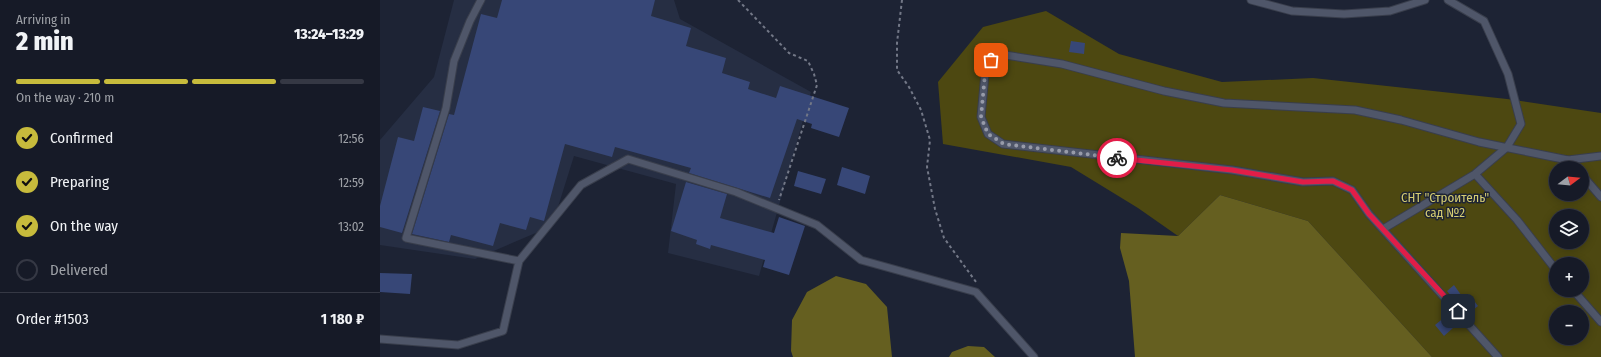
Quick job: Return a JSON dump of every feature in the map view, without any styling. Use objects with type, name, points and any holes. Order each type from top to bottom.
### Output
[{"type":"lane","points":[[481,0],[470,21],[454,61],[446,108],[406,238],[519,261]]},
{"type":"lane","points":[[1251,0],[1292,11],[1344,14],[1390,11],[1424,0]]},
{"type":"lane","points":[[1383,229],[1475,174],[1507,147],[1521,124],[1508,74],[1484,21],[1448,0]]},
{"type":"lane","points":[[1498,357],[1369,214],[1352,190],[1333,181],[1303,182],[1232,170],[1004,144],[988,134],[981,117],[985,74],[991,60],[1005,55],[1062,64],[1164,91],[1224,103],[1355,110],[1401,120],[1478,142],[1568,160],[1601,156]]},
{"type":"lane","points":[[380,339],[458,345],[503,331],[519,261],[581,184],[628,158],[736,192],[818,225],[861,260],[976,292],[1034,357]]},
{"type":"lane","points":[[1475,174],[1517,220],[1549,261]]},
{"type":"lane","points":[[1589,183],[1601,196]]},
{"type":"lane","points":[[1579,297],[1601,322]]},
{"type":"path","points":[[738,0],[789,54],[808,61],[817,85],[777,209]]},
{"type":"path","points":[[902,0],[897,43],[897,70],[909,86],[921,110],[930,140],[927,168],[935,209],[944,238],[976,283]]},
{"type":"shaded area","points":[[454,0],[674,0],[680,19],[811,92],[759,276],[668,253],[676,184],[574,156],[552,226],[475,259],[380,245],[380,140],[434,77]]},
{"type":"shaded area","points":[[1220,195],[1308,221],[1432,357],[1135,357],[1129,281],[1120,248],[1121,233],[1178,236]]},
{"type":"shaded area","points":[[836,276],[866,284],[887,307],[892,357],[793,357],[791,351],[792,320],[807,292]]},
{"type":"shaded area","points":[[968,346],[984,347],[995,357],[949,357],[952,352]]},
{"type":"green space","name":"СНТ \"Строитель\" сад №2","points":[[1046,11],[1119,54],[1222,82],[1313,78],[1507,99],[1601,113],[1601,357],[1432,357],[1308,221],[1220,195],[1178,236],[1138,208],[1071,167],[943,144],[938,82],[983,27]]},
{"type":"building","points":[[502,0],[655,0],[651,16],[691,28],[686,46],[726,58],[722,73],[750,82],[748,89],[776,98],[780,86],[849,108],[839,137],[811,128],[812,124],[797,119],[770,198],[689,173],[691,168],[615,147],[612,157],[565,144],[544,221],[530,217],[526,230],[500,223],[493,246],[451,235],[449,242],[412,234],[449,114],[454,115],[481,14],[497,18]]},
{"type":"building","points":[[1071,41],[1085,43],[1084,54],[1069,52]]},
{"type":"building","points":[[423,107],[440,111],[402,233],[380,227],[380,206],[398,137],[414,141]]},
{"type":"building","points":[[842,167],[870,176],[865,194],[837,185]]},
{"type":"building","points":[[798,171],[826,179],[821,194],[794,186]]},
{"type":"building","points":[[686,182],[727,194],[720,218],[774,233],[779,217],[805,226],[789,275],[763,267],[765,260],[711,245],[710,249],[696,244],[697,240],[671,231]]},
{"type":"building","points":[[380,273],[412,274],[410,294],[380,292]]},
{"type":"building","points":[[1454,285],[1464,299],[1469,294],[1478,306],[1467,315],[1447,291]]},
{"type":"building","points":[[1451,312],[1459,321],[1452,326],[1453,328],[1444,336],[1435,325]]},
{"type":"way so far","points":[[991,60],[985,74],[981,117],[988,134],[1004,144],[1117,158]]},
{"type":"route","points":[[1117,158],[1232,170],[1303,182],[1333,181],[1352,190],[1369,214],[1458,311]]}]
